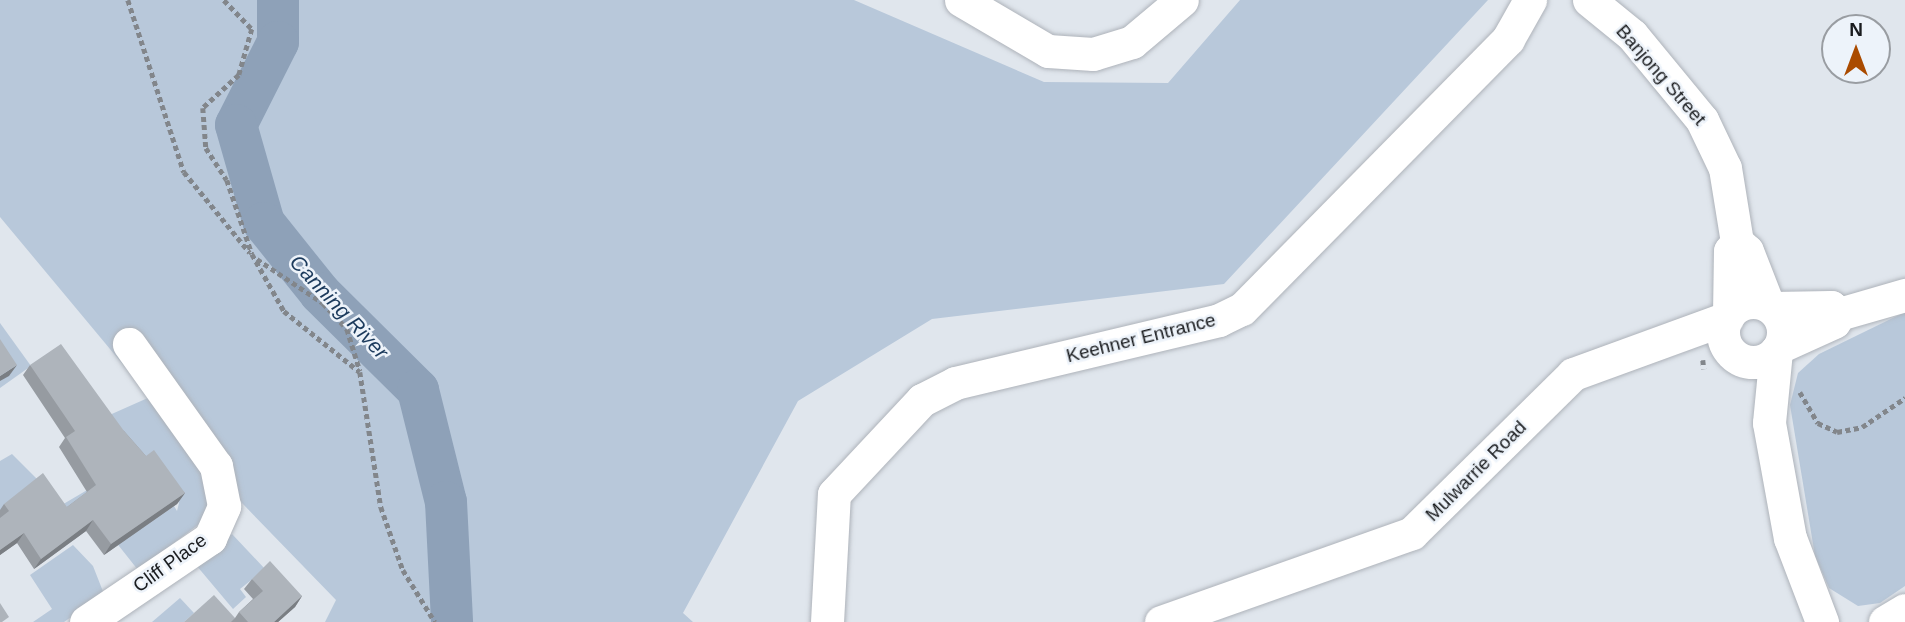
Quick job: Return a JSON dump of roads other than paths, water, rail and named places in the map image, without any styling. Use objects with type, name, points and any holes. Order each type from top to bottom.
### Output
[{"type":"street","points":[[961,0],[1048,51],[1093,54],[1132,42],[1182,0]]},
{"type":"street","name":"Keehner Entrance","points":[[827,622],[834,494],[922,400],[955,383],[1219,320],[1242,309],[1508,39],[1530,0]]},
{"type":"street","name":"Banjong Street","points":[[1590,0],[1632,35],[1702,120],[1725,168],[1737,242],[1770,307]]},
{"type":"street","name":"Banjong Street","points":[[1728,316],[1730,251],[1737,242]]},
{"type":"street","points":[[1725,357],[1758,361],[1834,322],[1839,314],[1905,295]]},
{"type":"street","points":[[1769,423],[1725,357],[1728,316],[1750,301],[1770,307],[1831,307],[1839,314]]},
{"type":"street","points":[[1770,307],[1783,327],[1769,423],[1790,538],[1822,622]]},
{"type":"street","name":"Mulwarrie Road","points":[[1161,622],[1412,533],[1573,374],[1616,354],[1659,346],[1707,320],[1728,316]]},
{"type":"street","name":"Cliff Place","points":[[86,622],[210,538],[224,506],[216,466],[129,344]]},
{"type":"street","name":"Mulwarrie Road","points":[[1659,346],[1725,357]]},
{"type":"street","points":[[1885,622],[1905,610]]},
{"type":"waterway","name":"Canning River","points":[[278,0],[278,42],[236,125],[264,223],[320,293],[418,390],[446,502],[452,622]]}]
